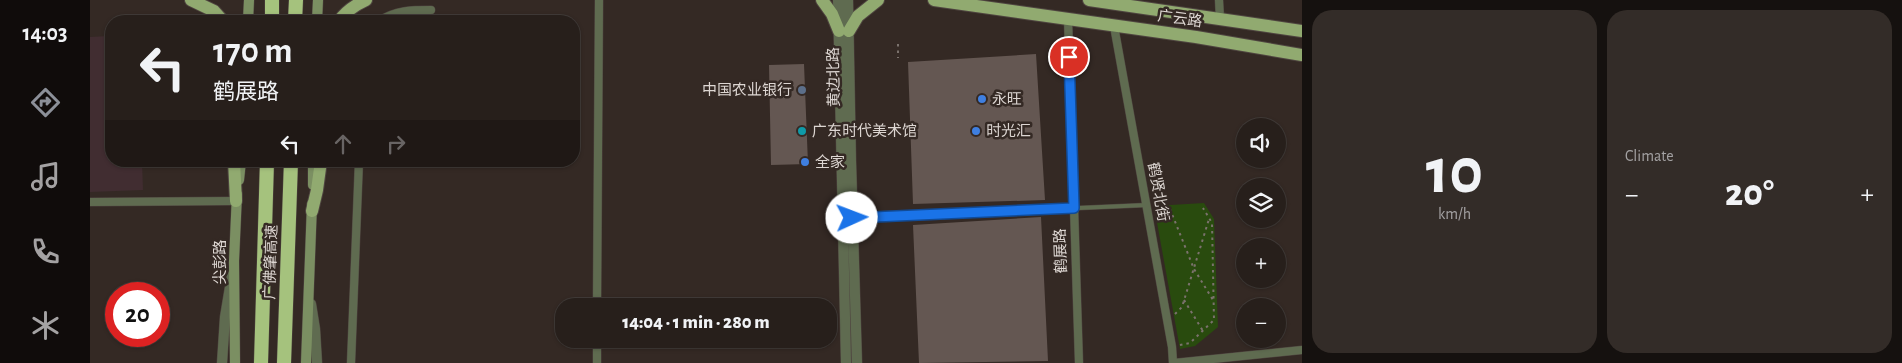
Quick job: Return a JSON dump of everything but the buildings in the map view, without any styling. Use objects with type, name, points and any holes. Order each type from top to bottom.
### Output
[{"type":"highway","points":[[272,0],[272,15]]},
{"type":"highway","points":[[295,15],[296,0]]},
{"type":"highway","name":"广佛肇高速","points":[[261,363],[267,167]]},
{"type":"highway","name":"广佛肇高速","points":[[284,363],[291,167]]},
{"type":"main road","points":[[191,0],[214,11],[218,15]]},
{"type":"main road","points":[[343,15],[355,5],[366,0]]},
{"type":"main road","points":[[822,0],[844,31],[858,16],[878,0]]},
{"type":"main road","name":"广云路","points":[[934,0],[1302,55]]},
{"type":"main road","name":"广云路","points":[[1089,0],[1149,4],[1220,19],[1302,31]]},
{"type":"main road","points":[[317,15],[318,2]]},
{"type":"main road","points":[[234,167],[236,201]]},
{"type":"main road","name":"尖彭路","points":[[235,363],[234,262],[236,201],[240,167]]},
{"type":"main road","points":[[306,363],[313,167]]},
{"type":"main road","points":[[312,211],[318,190],[320,167]]},
{"type":"street","points":[[597,298],[599,0]]},
{"type":"street","name":"黄边北路","points":[[838,0],[844,31],[852,218],[850,321],[846,363]]},
{"type":"street","name":"黄边北路","points":[[848,0],[844,31],[850,321],[857,363]]},
{"type":"street","points":[[1219,0],[1220,19]]},
{"type":"street","points":[[388,15],[409,10],[431,10]]},
{"type":"street","name":"鹤展路","points":[[1068,19],[1079,363]]},
{"type":"street","name":"鹤贤北街","points":[[1114,26],[1168,321],[1173,363]]},
{"type":"street","points":[[351,363],[360,167]]},
{"type":"street","points":[[90,202],[236,201]]},
{"type":"street","points":[[222,363],[225,316],[234,262]]},
{"type":"street","points":[[308,290],[315,330],[317,363]]},
{"type":"street","points":[[597,348],[597,363]]},
{"type":"street","points":[[1173,363],[1302,350]]},
{"type":"lane","points":[[852,218],[1146,205]]},
{"type":"path","points":[[898,44],[898,58]]},
{"type":"path","points":[[1172,347],[1190,343],[1214,320],[1212,223],[1203,208]]},
{"type":"path","points":[[1170,209],[1194,269],[1214,302]]},
{"type":"path","points":[[1168,321],[1182,307],[1209,217]]},
{"type":"path","points":[[1184,300],[1203,331]]},
{"type":"shaded area","points":[[105,36],[105,167],[142,167],[143,190],[90,192],[90,37]]},
{"type":"green space","points":[[1204,203],[1214,219],[1218,327],[1195,346],[1180,349],[1154,206]]},
{"type":"place","name":"中国农业银行","points":[[802,90]]},
{"type":"place","name":"永旺","points":[[982,99]]},
{"type":"place","name":"广东时代美术馆","points":[[802,131]]},
{"type":"place","name":"时光汇","points":[[976,131]]},
{"type":"place","name":"全家","points":[[805,162]]},
{"type":"route","points":[[852,218],[1074,208],[1069,57]]}]
